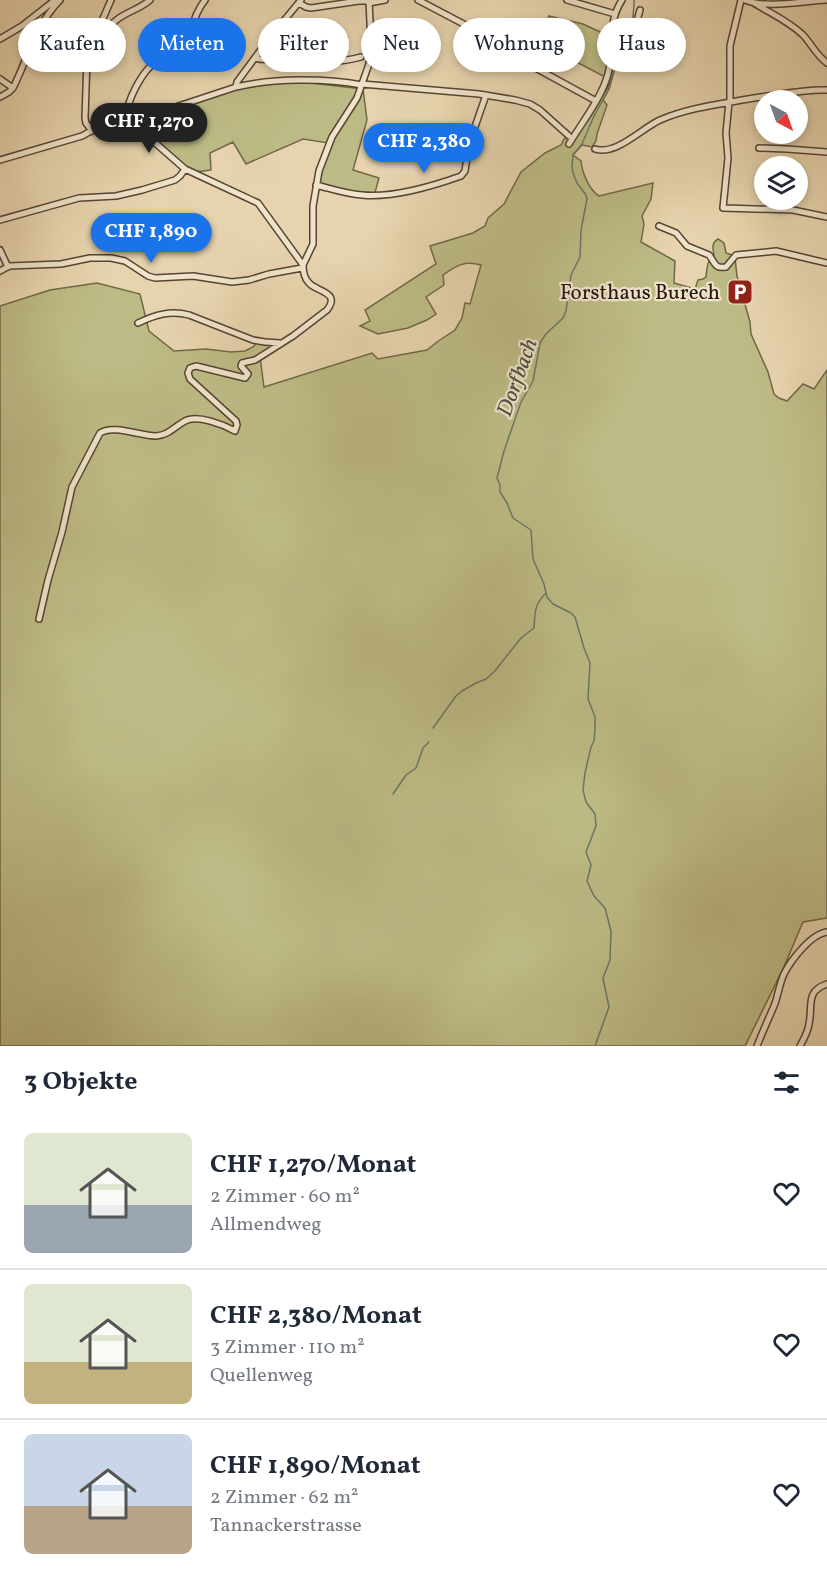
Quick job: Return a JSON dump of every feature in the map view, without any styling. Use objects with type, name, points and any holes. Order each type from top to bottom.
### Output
[{"type":"street","points":[[0,39],[22,26],[55,0]]},
{"type":"street","points":[[0,97],[13,88],[37,32],[47,15],[60,0]]},
{"type":"street","points":[[103,18],[111,0]]},
{"type":"street","points":[[118,18],[150,0]]},
{"type":"street","points":[[127,121],[128,107],[143,76],[156,62],[175,55],[183,49],[197,13],[205,0]]},
{"type":"street","points":[[236,87],[237,82],[268,40],[300,1],[306,7],[311,8],[359,1],[385,0]]},
{"type":"street","points":[[418,0],[475,30],[501,49],[596,101]]},
{"type":"street","points":[[567,0],[615,14]]},
{"type":"street","points":[[614,18],[622,0]]},
{"type":"street","points":[[827,0],[758,2],[743,0],[730,46],[730,102],[726,133],[728,158],[723,208],[793,210],[827,217]]},
{"type":"street","points":[[303,266],[313,244],[313,206],[319,171],[332,136],[354,103],[369,64],[371,53],[369,1]]},
{"type":"street","points":[[758,2],[805,37],[817,54],[827,63]]},
{"type":"street","points":[[636,18],[640,10]]},
{"type":"street","points":[[255,58],[322,62],[361,57]]},
{"type":"street","points":[[87,72],[86,123],[92,131]]},
{"type":"street","points":[[569,144],[602,92],[609,72]]},
{"type":"street","points":[[0,79],[13,88]]},
{"type":"street","points":[[0,160],[236,87],[269,82],[326,81],[486,95],[515,100],[542,112],[569,136]]},
{"type":"street","points":[[596,149],[615,148],[652,124],[681,112],[802,91],[827,90]]},
{"type":"street","points":[[316,185],[351,194],[383,196],[404,193],[461,176],[465,171],[469,144],[486,95]]},
{"type":"street","points":[[39,619],[63,532],[72,488],[100,433],[111,429],[142,435],[164,435],[192,419],[223,425],[235,431],[236,421],[195,384],[189,377],[188,371],[196,366],[245,378],[248,374],[241,366],[242,363],[260,357],[331,305],[329,295],[307,282],[303,266],[258,203],[185,169],[153,141],[137,119]]},
{"type":"street","points":[[759,148],[827,152]]},
{"type":"street","points":[[0,218],[4,215],[9,217],[80,198],[116,196],[142,190],[175,180],[185,169]]},
{"type":"street","points":[[659,226],[676,233],[687,246],[710,255],[719,268],[726,267],[736,255],[776,251],[827,263]]},
{"type":"street","points":[[0,250],[8,267]]},
{"type":"street","points":[[0,271],[8,267],[61,264],[90,258],[117,259],[155,278],[193,276],[232,282],[303,266]]},
{"type":"street","points":[[138,323],[169,312],[180,313],[258,341],[281,343]]},
{"type":"street","points":[[757,1046],[788,967],[810,941],[819,934],[827,932]]},
{"type":"street","points":[[800,1046],[810,1022],[812,994],[817,988],[827,984]]},
{"type":"shaded area","points":[[585,25],[597,30],[597,72],[608,72],[607,78],[585,67]]},
{"type":"shaded area","points":[[614,72],[603,100],[607,105],[596,141],[592,147],[582,145],[573,155],[581,161],[584,175],[592,190],[599,196],[653,183],[651,199],[642,216],[644,224],[641,242],[675,261],[674,283],[695,289],[698,280],[706,277],[709,262],[714,255],[714,242],[718,239],[724,243],[726,253],[735,258],[751,334],[768,372],[774,394],[779,398],[787,401],[803,384],[814,389],[827,370],[827,918],[803,922],[745,1046],[0,1046],[0,306],[50,290],[97,283],[140,294],[149,331],[174,351],[206,349],[245,351],[258,341],[281,343],[260,357],[264,387],[372,353],[378,359],[427,350],[455,330],[462,318],[465,303],[470,304],[481,265],[470,263],[461,265],[443,275],[444,285],[426,297],[436,314],[408,328],[378,334],[360,326],[370,321],[365,310],[436,264],[430,246],[473,233],[485,226],[488,218],[504,204],[521,172],[545,153],[561,145],[564,139],[578,130],[607,89]]},
{"type":"shaded area","points":[[293,81],[363,89],[367,120],[353,170],[379,178],[374,196],[316,185],[329,143],[303,139],[246,164],[233,142],[210,153],[211,170],[198,171],[189,168],[174,157],[142,122],[232,90]]},
{"type":"waterway","name":"Dorfbach","points":[[633,18],[634,0]]},
{"type":"waterway","name":"Dorfbach","points":[[595,1046],[609,1007],[603,978],[610,960],[611,931],[605,908],[594,896],[587,881],[591,865],[586,852],[596,826],[595,814],[586,802],[583,790],[595,729],[595,717],[588,699],[590,663],[575,617],[553,604],[547,597],[533,559],[531,530],[513,518],[500,492],[497,478],[521,402],[533,381],[540,343],[563,318],[566,311],[571,275],[580,257],[581,230],[587,199],[573,173],[573,155],[582,144],[609,89],[614,72]]},
{"type":"waterway","points":[[433,728],[456,696],[486,679],[521,638],[534,628],[537,606],[545,594]]},
{"type":"waterway","points":[[393,794],[406,775],[416,768],[423,748],[429,742]]},
{"type":"place","name":"Forsthaus Burech","points":[[740,292]]}]
